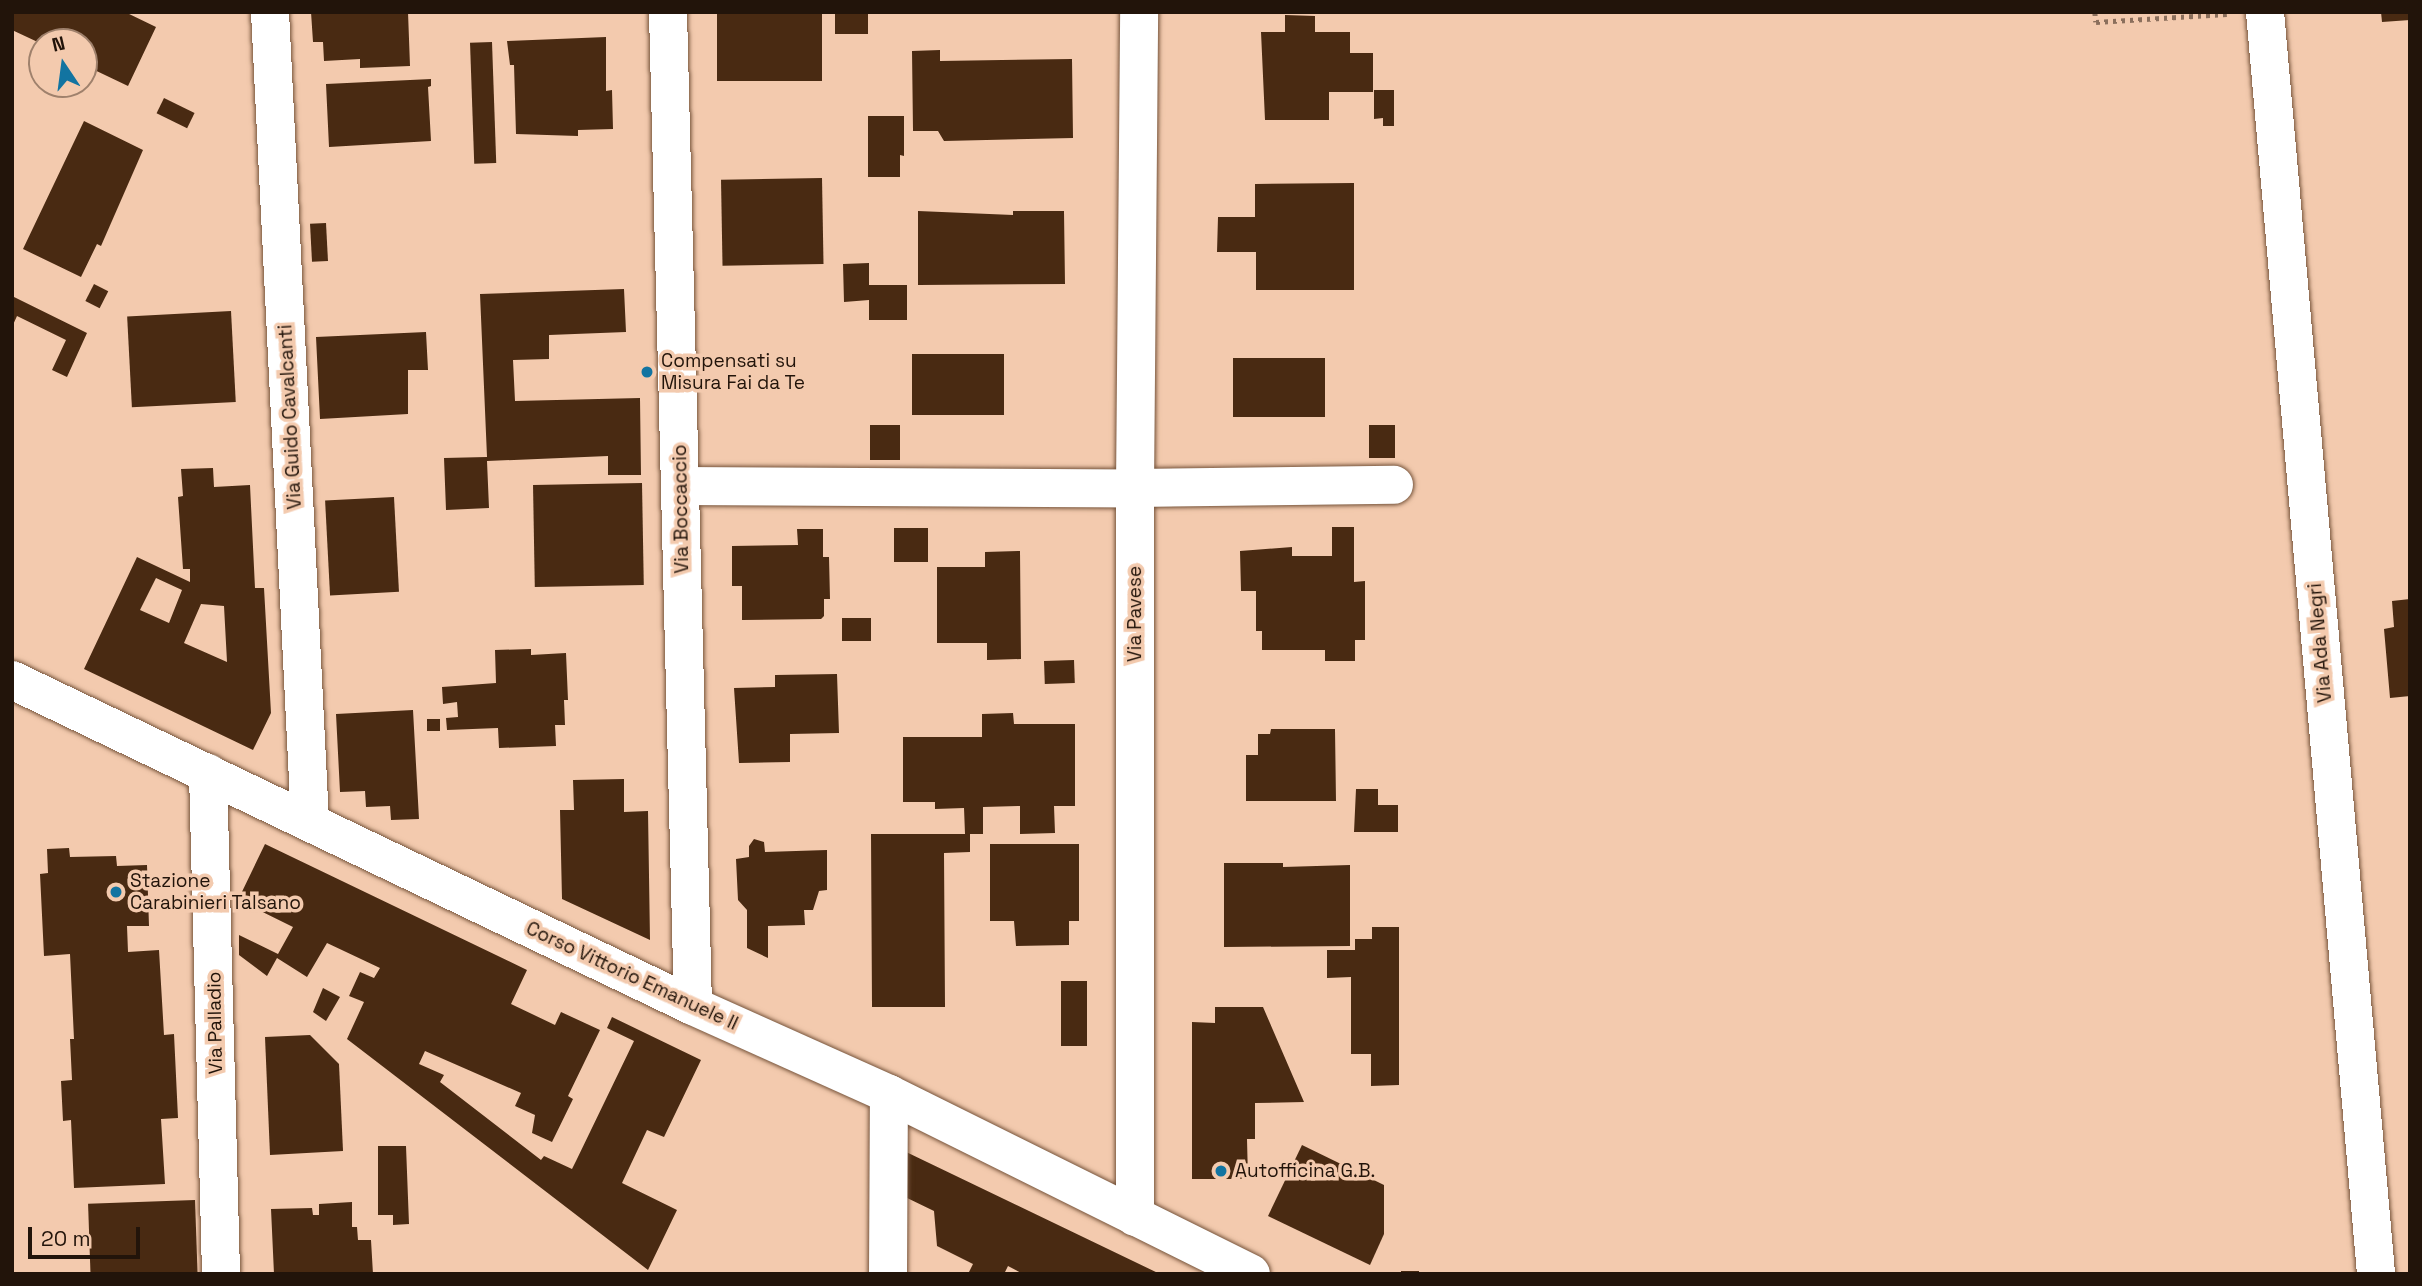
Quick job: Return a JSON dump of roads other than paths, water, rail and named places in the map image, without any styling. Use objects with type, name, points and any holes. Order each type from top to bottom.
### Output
[{"type":"street","name":"Via Guido Cavalcanti","points":[[270,12],[310,822]]},
{"type":"street","name":"Via Boccaccio","points":[[668,12],[693,1006]]},
{"type":"street","name":"Via Pavese","points":[[1136,1216],[1135,488],[1139,12]]},
{"type":"street","name":"Via Ada Negri","points":[[2265,12],[2376,1274]]},
{"type":"street","points":[[681,486],[1135,488],[1394,485]]},
{"type":"street","name":"Corso Vittorio Emanuele II","points":[[12,680],[693,1006],[889,1094],[1136,1216],[1237,1271]]},
{"type":"street","name":"Via Palladio","points":[[208,773],[221,1274]]},
{"type":"street","points":[[888,1274],[889,1094]]},
{"type":"place","name":"Compensati su Misura Fai da Te","points":[[647,372]]},
{"type":"place","name":"Stazione Carabinieri Talsano","points":[[116,892]]},
{"type":"place","name":"Autofficina G.B.","points":[[1221,1171]]}]
